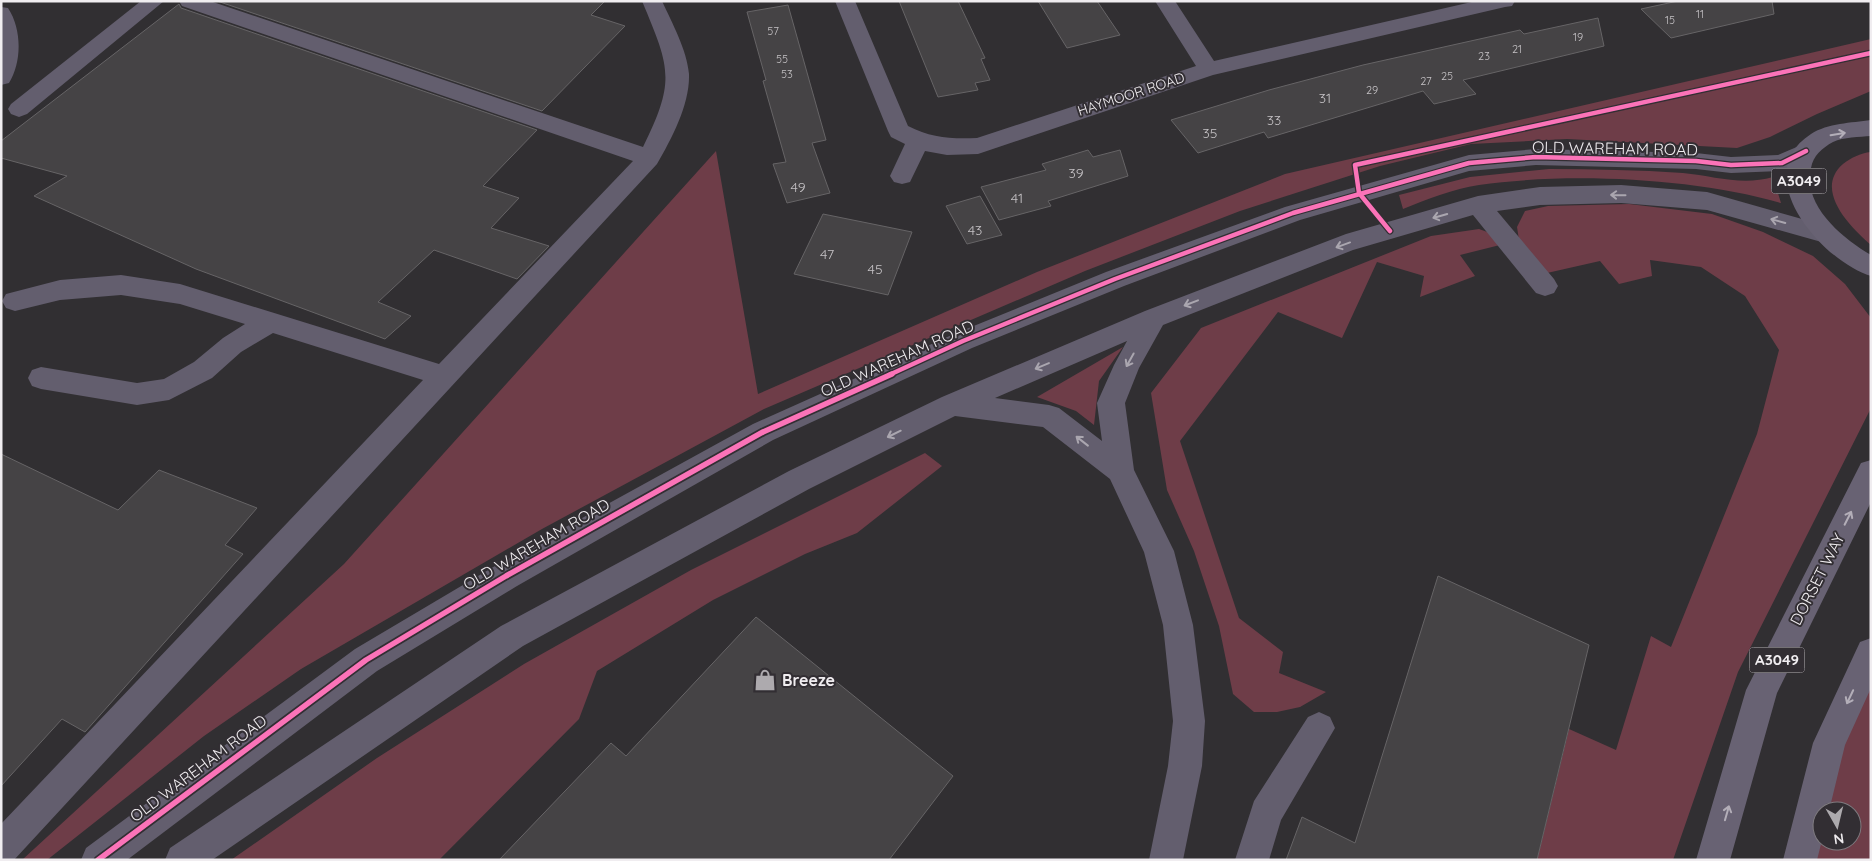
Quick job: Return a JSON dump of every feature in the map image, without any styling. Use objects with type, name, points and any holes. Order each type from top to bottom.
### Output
[{"type":"highway","name":"A3049","points":[[1871,128],[1828,135],[1806,150],[1797,170],[1802,200],[1825,234],[1864,263],[1871,280]]},
{"type":"highway","name":"DORSET WAY","points":[[1713,860],[1762,690],[1871,472]]},
{"type":"highway","points":[[1800,860],[1829,743],[1871,653]]},
{"type":"street","points":[[19,108],[154,1]]},
{"type":"street","points":[[189,1],[648,158]]},
{"type":"street","points":[[1,849],[648,158],[671,112],[678,73],[660,18],[652,1]]},
{"type":"street","name":"HAYMOOR ROAD","points":[[844,1],[899,132],[916,142],[946,148],[978,146],[1209,69],[1505,1]]},
{"type":"street","points":[[1165,1],[1209,69]]},
{"type":"street","points":[[1,13],[8,35],[6,66],[1,78]]},
{"type":"street","points":[[902,176],[916,142]]},
{"type":"street","name":"OLD WAREHAM ROAD","points":[[98,860],[366,660],[415,630],[622,510],[762,432],[963,341],[1116,279],[1294,213],[1469,162],[1536,157],[1696,161],[1731,165],[1782,163],[1806,150]]},
{"type":"street","points":[[182,860],[512,636],[799,480],[952,405],[1154,318],[1346,243],[1478,205],[1540,196],[1612,194],[1707,201],[1825,234]]},
{"type":"street","points":[[1478,205],[1545,286]]},
{"type":"street","points":[[15,301],[60,290],[121,285],[180,294],[444,376]]},
{"type":"street","points":[[1154,318],[1127,365],[1111,403],[1120,470],[1159,551],[1178,624],[1189,721],[1185,766],[1166,860]]},
{"type":"street","points":[[41,378],[138,394],[169,389],[203,370],[232,345],[270,322]]},
{"type":"street","points":[[952,405],[1050,416],[1120,470]]},
{"type":"street","points":[[1252,860],[1266,813],[1319,728]]},
{"type":"shaded area","points":[[1871,39],[1871,91],[1770,137],[1737,148],[1567,139],[1471,144],[1380,166],[1240,211],[1085,271],[764,409],[542,529],[301,669],[204,736],[47,860],[22,860],[344,564],[716,151],[758,394],[1037,272],[1285,174]]},
{"type":"shaded area","points":[[1871,152],[1871,245],[1845,219],[1833,197],[1832,185],[1835,174],[1843,164],[1863,153]]},
{"type":"shaded area","points":[[1549,169],[1683,173],[1728,180],[1750,181],[1773,177],[1781,203],[1709,188],[1671,183],[1591,178],[1514,181],[1479,185],[1431,198],[1403,209],[1399,195],[1470,177]]},
{"type":"shaded area","points":[[1629,204],[1712,214],[1763,232],[1813,256],[1845,284],[1871,318],[1871,408],[1738,672],[1673,860],[1537,860],[1569,729],[1616,750],[1651,636],[1671,647],[1757,434],[1779,350],[1745,296],[1701,267],[1650,260],[1652,276],[1619,284],[1600,261],[1547,273],[1519,240],[1517,227],[1525,211],[1548,206]]},
{"type":"shaded area","points":[[1479,229],[1490,233],[1500,245],[1460,255],[1475,276],[1420,297],[1424,276],[1377,262],[1342,338],[1278,312],[1180,441],[1239,618],[1283,652],[1279,673],[1326,692],[1300,707],[1277,712],[1254,712],[1233,694],[1219,626],[1194,551],[1167,490],[1151,393],[1201,328],[1431,236]]},
{"type":"shaded area","points":[[1123,347],[1099,381],[1094,425],[1076,411],[1037,397]]},
{"type":"shaded area","points":[[925,453],[942,466],[857,533],[805,554],[713,600],[597,671],[579,719],[439,860],[231,860],[377,758],[524,664],[691,570]]},
{"type":"shaded area","points":[[1871,653],[1871,860],[1800,860],[1812,825],[1812,851],[1862,851],[1862,801],[1820,801]]},
{"type":"building","points":[[217,1],[605,1],[591,15],[625,26],[542,111]]},
{"type":"building","points":[[899,1],[958,1],[985,58],[981,59],[990,80],[975,83],[978,90],[938,97]]},
{"type":"building","points":[[1038,1],[1097,1],[1120,35],[1067,48]]},
{"type":"building","points":[[1678,1],[1772,1],[1774,14],[1671,38],[1641,9]]},
{"type":"building","points":[[179,4],[181,8],[537,130],[483,186],[519,198],[491,228],[549,246],[517,279],[434,250],[378,302],[411,316],[385,339],[196,269],[34,196],[67,176],[1,158],[1,141]]},
{"type":"building","points":[[788,5],[826,140],[812,143],[830,193],[787,203],[773,164],[786,162],[763,81],[766,80],[747,12]]},
{"type":"building","points":[[1598,18],[1604,46],[1463,80],[1476,94],[1434,104],[1423,91],[1268,138],[1264,132],[1198,153],[1171,120],[1269,90],[1363,65],[1520,30],[1524,34]]},
{"type":"building","points":[[1088,150],[1093,157],[1120,150],[1128,176],[1048,201],[1051,206],[999,220],[981,187],[1046,170],[1042,164]]},
{"type":"building","points":[[980,196],[1002,235],[967,244],[946,206]]},
{"type":"building","points":[[823,214],[912,232],[888,295],[794,274]]},
{"type":"building","points":[[1,454],[118,510],[159,470],[257,508],[225,545],[243,554],[85,732],[62,719],[1,786]]},
{"type":"building","points":[[1438,576],[1589,645],[1537,860],[1286,860],[1302,817],[1355,843]]},
{"type":"building","name":"Breeze","points":[[756,617],[953,776],[889,860],[499,860],[611,743],[626,756]]},
{"type":"cycle path","points":[[1390,231],[1359,193],[1355,165],[1871,53]]},
{"type":"cycle path","points":[[98,860],[366,660],[506,576],[763,432],[963,341],[1115,279],[1293,213],[1469,163],[1536,157],[1696,161],[1731,165],[1782,163],[1806,151]]},
{"type":"place","name":"Breeze","points":[[765,680]]}]
